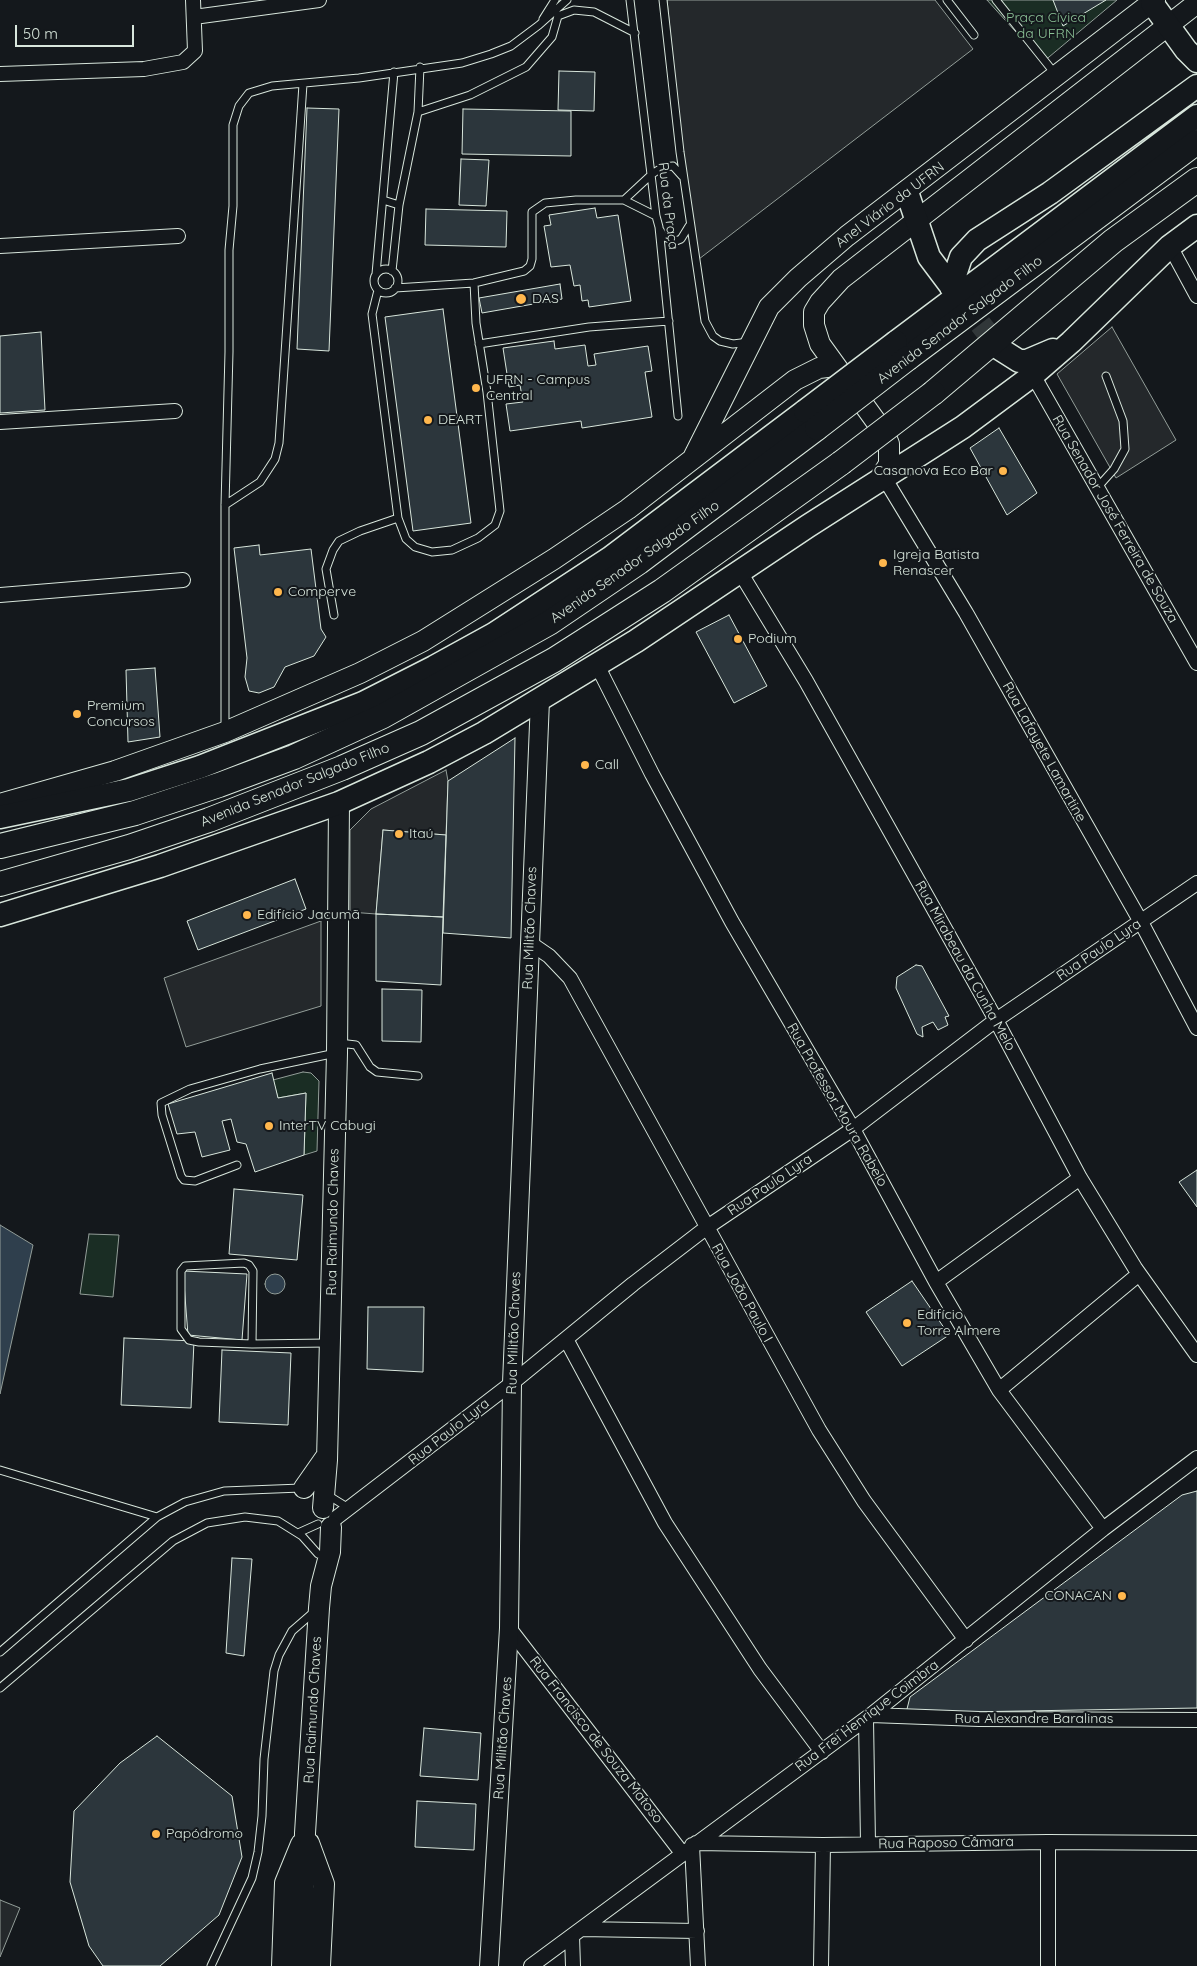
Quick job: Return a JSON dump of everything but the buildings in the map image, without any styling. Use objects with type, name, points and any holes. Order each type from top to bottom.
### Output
[{"type":"highway","name":"Avenida Senador Salgado Filho","points":[[0,846],[135,813],[294,757],[384,716],[549,622],[639,562],[811,420],[902,350],[1197,142]]},
{"type":"highway","name":"Avenida Senador Salgado Filho","points":[[0,884],[129,847],[209,820],[342,768],[421,733],[554,660],[662,591],[841,462],[933,393],[1113,241],[1197,180]]},
{"type":"main road","name":"Anel Viário da UFRN","points":[[690,464],[769,307],[798,278],[847,236],[1058,77],[1154,1]]},
{"type":"main road","points":[[1154,1],[1167,25],[1197,61]]},
{"type":"main road","name":"Anel Viário da UFRN","points":[[881,482],[889,464],[889,444],[885,434],[820,344],[816,334],[814,312],[820,302],[841,278],[1197,3]]},
{"type":"main road","points":[[907,192],[929,257],[952,288],[961,257],[977,240],[1050,193],[1197,86]]},
{"type":"main road","name":"Avenida Senador Salgado Filho","points":[[902,350],[1197,116]]},
{"type":"main road","name":"Avenida Senador Salgado Filho","points":[[0,915],[160,866],[339,803],[429,762],[540,700],[740,572],[808,526],[881,482],[963,427],[1033,375],[1071,342],[1170,246],[1197,226]]},
{"type":"main road","points":[[1000,348],[1014,359],[1027,361],[1071,342]]},
{"type":"main road","points":[[0,804],[115,771],[225,732],[360,673],[423,640],[554,559],[690,464],[795,380],[819,368],[837,369]]},
{"type":"main road","name":"Avenida Senador Salgado Filho","points":[[0,817],[129,790],[200,767],[363,703],[494,634],[610,558],[811,420]]},
{"type":"main road","name":"Rua Raimundo Chaves","points":[[282,1966],[285,1883],[306,1833],[319,1608],[321,1586],[330,1552],[329,1509],[314,1477],[327,1457],[337,1048],[339,803]]},
{"type":"main road","name":"Rua Raimundo Chaves","points":[[321,1586],[318,1554],[329,1509]]},
{"type":"main road","name":"Rua Raimundo Chaves","points":[[306,1833],[324,1884],[308,1964]]},
{"type":"street","points":[[0,74],[144,70],[174,65],[187,60],[195,51],[193,0]]},
{"type":"street","points":[[194,17],[319,0]]},
{"type":"street","points":[[0,246],[178,236]]},
{"type":"street","points":[[1170,246],[1197,296]]},
{"type":"street","name":"Rua Senador José Ferreira de Souza","points":[[1033,375],[1197,663]]},
{"type":"street","points":[[0,422],[176,411]]},
{"type":"street","name":"Rua Lafayete Lamartine","points":[[881,482],[966,613],[1141,922],[1197,1028]]},
{"type":"street","name":"Rua Mirabeau da Cunha Melo","points":[[740,572],[806,681],[996,1020],[1080,1178],[1139,1274],[1197,1356]]},
{"type":"street","points":[[0,595],[183,580]]},
{"type":"street","name":"Rua Professor Moura Rabelo","points":[[596,665],[732,922],[853,1129],[936,1282],[1000,1390],[1103,1529]]},
{"type":"street","name":"Rua Militão Chaves","points":[[489,1966],[509,1628],[512,1383],[540,700]]},
{"type":"street","name":"Rua Paulo Lyra","points":[[329,1509],[512,1383],[632,1284],[706,1228],[853,1129],[996,1020],[1197,883]]},
{"type":"street","name":"Rua João Paulo I","points":[[530,943],[549,956],[570,978],[706,1228],[819,1430],[864,1500],[966,1640]]},
{"type":"street","points":[[936,1282],[1080,1178]]},
{"type":"street","points":[[1000,1390],[1139,1274]]},
{"type":"street","points":[[566,1339],[665,1524],[760,1669],[822,1752]]},
{"type":"street","name":"Rua Frei Henrique Coimbra","points":[[531,1966],[868,1717],[1103,1529],[1197,1458]]},
{"type":"street","name":"Rua Francisco de Souza Matoso","points":[[509,1628],[690,1847]]},
{"type":"street","points":[[868,1717],[868,1843]]},
{"type":"street","name":"Rua Alexandre Baralinas","points":[[868,1717],[1197,1720]]},
{"type":"street","points":[[1048,1842],[1048,1966]]},
{"type":"street","name":"Rua Raposo Câmara","points":[[690,1847],[868,1843],[1197,1842]]},
{"type":"street","points":[[821,1966],[823,1845]]},
{"type":"street","points":[[690,1847],[698,1966]]},
{"type":"street","points":[[572,1966],[576,1932],[697,1931]]},
{"type":"lane","points":[[225,732],[225,505],[233,125],[239,106],[249,94],[272,86],[303,84],[420,67],[462,63],[491,54],[511,46],[539,25],[555,8],[567,0]]},
{"type":"lane","name":"Rua da Praça","points":[[630,0],[656,216],[659,227],[678,416]]},
{"type":"lane","name":"Rua da Praça","points":[[663,0],[689,224],[705,321],[708,329],[720,341],[733,344],[752,341]]},
{"type":"lane","points":[[947,0],[974,35]]},
{"type":"lane","points":[[996,0],[1058,77]]},
{"type":"lane","points":[[555,8],[594,12],[635,33]]},
{"type":"lane","points":[[418,112],[470,95],[526,68],[550,42],[555,8]]},
{"type":"lane","points":[[378,290],[390,292],[398,282],[392,271],[399,205],[418,112],[420,67]]},
{"type":"lane","points":[[394,72],[374,282],[378,290],[372,314],[398,518],[406,539],[415,548],[432,552],[452,550],[478,538],[495,525],[500,511],[479,344],[474,283]]},
{"type":"lane","points":[[225,505],[260,482],[275,459],[279,443],[303,84]]},
{"type":"lane","points":[[624,200],[652,174],[663,167],[673,166],[683,178]]},
{"type":"lane","points":[[383,200],[399,205]]},
{"type":"lane","points":[[395,288],[474,283],[516,274],[527,269],[532,259],[532,212],[541,205],[576,200],[624,200],[656,216]]},
{"type":"lane","points":[[659,227],[664,237],[676,241],[684,235],[689,224]]},
{"type":"lane","points":[[376,274],[386,269],[392,271]]},
{"type":"lane","points":[[479,344],[589,327],[669,321]]},
{"type":"lane","points":[[1097,488],[1114,469],[1125,448],[1123,422],[1106,376]]},
{"type":"lane","points":[[334,615],[326,569],[333,550],[339,541],[360,531],[398,518]]},
{"type":"lane","points":[[237,1165],[195,1181],[184,1180],[181,1176],[162,1115],[161,1103],[190,1089],[337,1048],[356,1045],[370,1067],[377,1072],[418,1076]]},
{"type":"lane","points":[[252,1344],[253,1271],[249,1265],[244,1263],[185,1266],[181,1271],[181,1329],[189,1340],[252,1344],[330,1343]]},
{"type":"lane","points":[[0,1470],[157,1517]]},
{"type":"lane","points":[[0,1652],[157,1517],[194,1497],[224,1491],[329,1509]]},
{"type":"lane","points":[[298,1533],[329,1509]]},
{"type":"lane","points":[[0,1688],[173,1541],[207,1523],[245,1517],[278,1521],[298,1533],[318,1554]]},
{"type":"lane","points":[[211,1966],[252,1878],[258,1852],[264,1759],[274,1671],[279,1655],[292,1631],[319,1608]]},
{"type":"green space","name":"Praça Cívica da UFRN","points":[[987,0],[1117,0],[1043,62]]},
{"type":"green space","points":[[303,1072],[311,1073],[319,1081],[317,1151],[304,1155],[306,1093],[278,1098],[273,1080]]},
{"type":"green space","points":[[89,1234],[119,1235],[113,1297],[80,1294]]},
{"type":"shaded area","points":[[667,0],[935,0],[973,49],[699,259],[684,169]]},
{"type":"shaded area","points":[[1112,327],[1176,440],[1116,478],[1057,374]]},
{"type":"shaded area","points":[[446,770],[448,781],[446,835],[383,830],[376,914],[350,912],[350,830],[371,809]]},
{"type":"shaded area","points":[[321,921],[321,1006],[186,1047],[164,978]]},
{"type":"shaded area","points":[[0,1900],[20,1908],[0,1957]]},
{"type":"water","points":[[0,1225],[33,1245],[0,1394]]},
{"type":"water","points":[[275,1274],[282,1277],[285,1284],[282,1291],[275,1294],[268,1291],[265,1284],[268,1277]]},
{"type":"tunnel","points":[[960,298],[1000,349]]},
{"type":"place","name":"DAS","points":[[521,299]]},
{"type":"place","name":"UFRN - Campus Central","points":[[476,388]]},
{"type":"place","name":"DEART","points":[[428,420]]},
{"type":"place","name":"Casanova Eco Bar","points":[[1003,471]]},
{"type":"place","name":"Igreja Batista Renascer","points":[[883,563]]},
{"type":"place","name":"Comperve","points":[[278,592]]},
{"type":"place","name":"Podium","points":[[738,639]]},
{"type":"place","name":"Premium Concursos","points":[[77,714]]},
{"type":"place","name":"Call","points":[[585,765]]},
{"type":"place","name":"Itaú","points":[[399,834]]},
{"type":"place","name":"Edifício Jacumã","points":[[247,915]]},
{"type":"place","name":"InterTV Cabugi","points":[[269,1126]]},
{"type":"place","name":"Edifício Torre Almere","points":[[907,1323]]},
{"type":"place","name":"CONACAN","points":[[1122,1596]]},
{"type":"place","name":"Papódromo","points":[[156,1834]]}]
